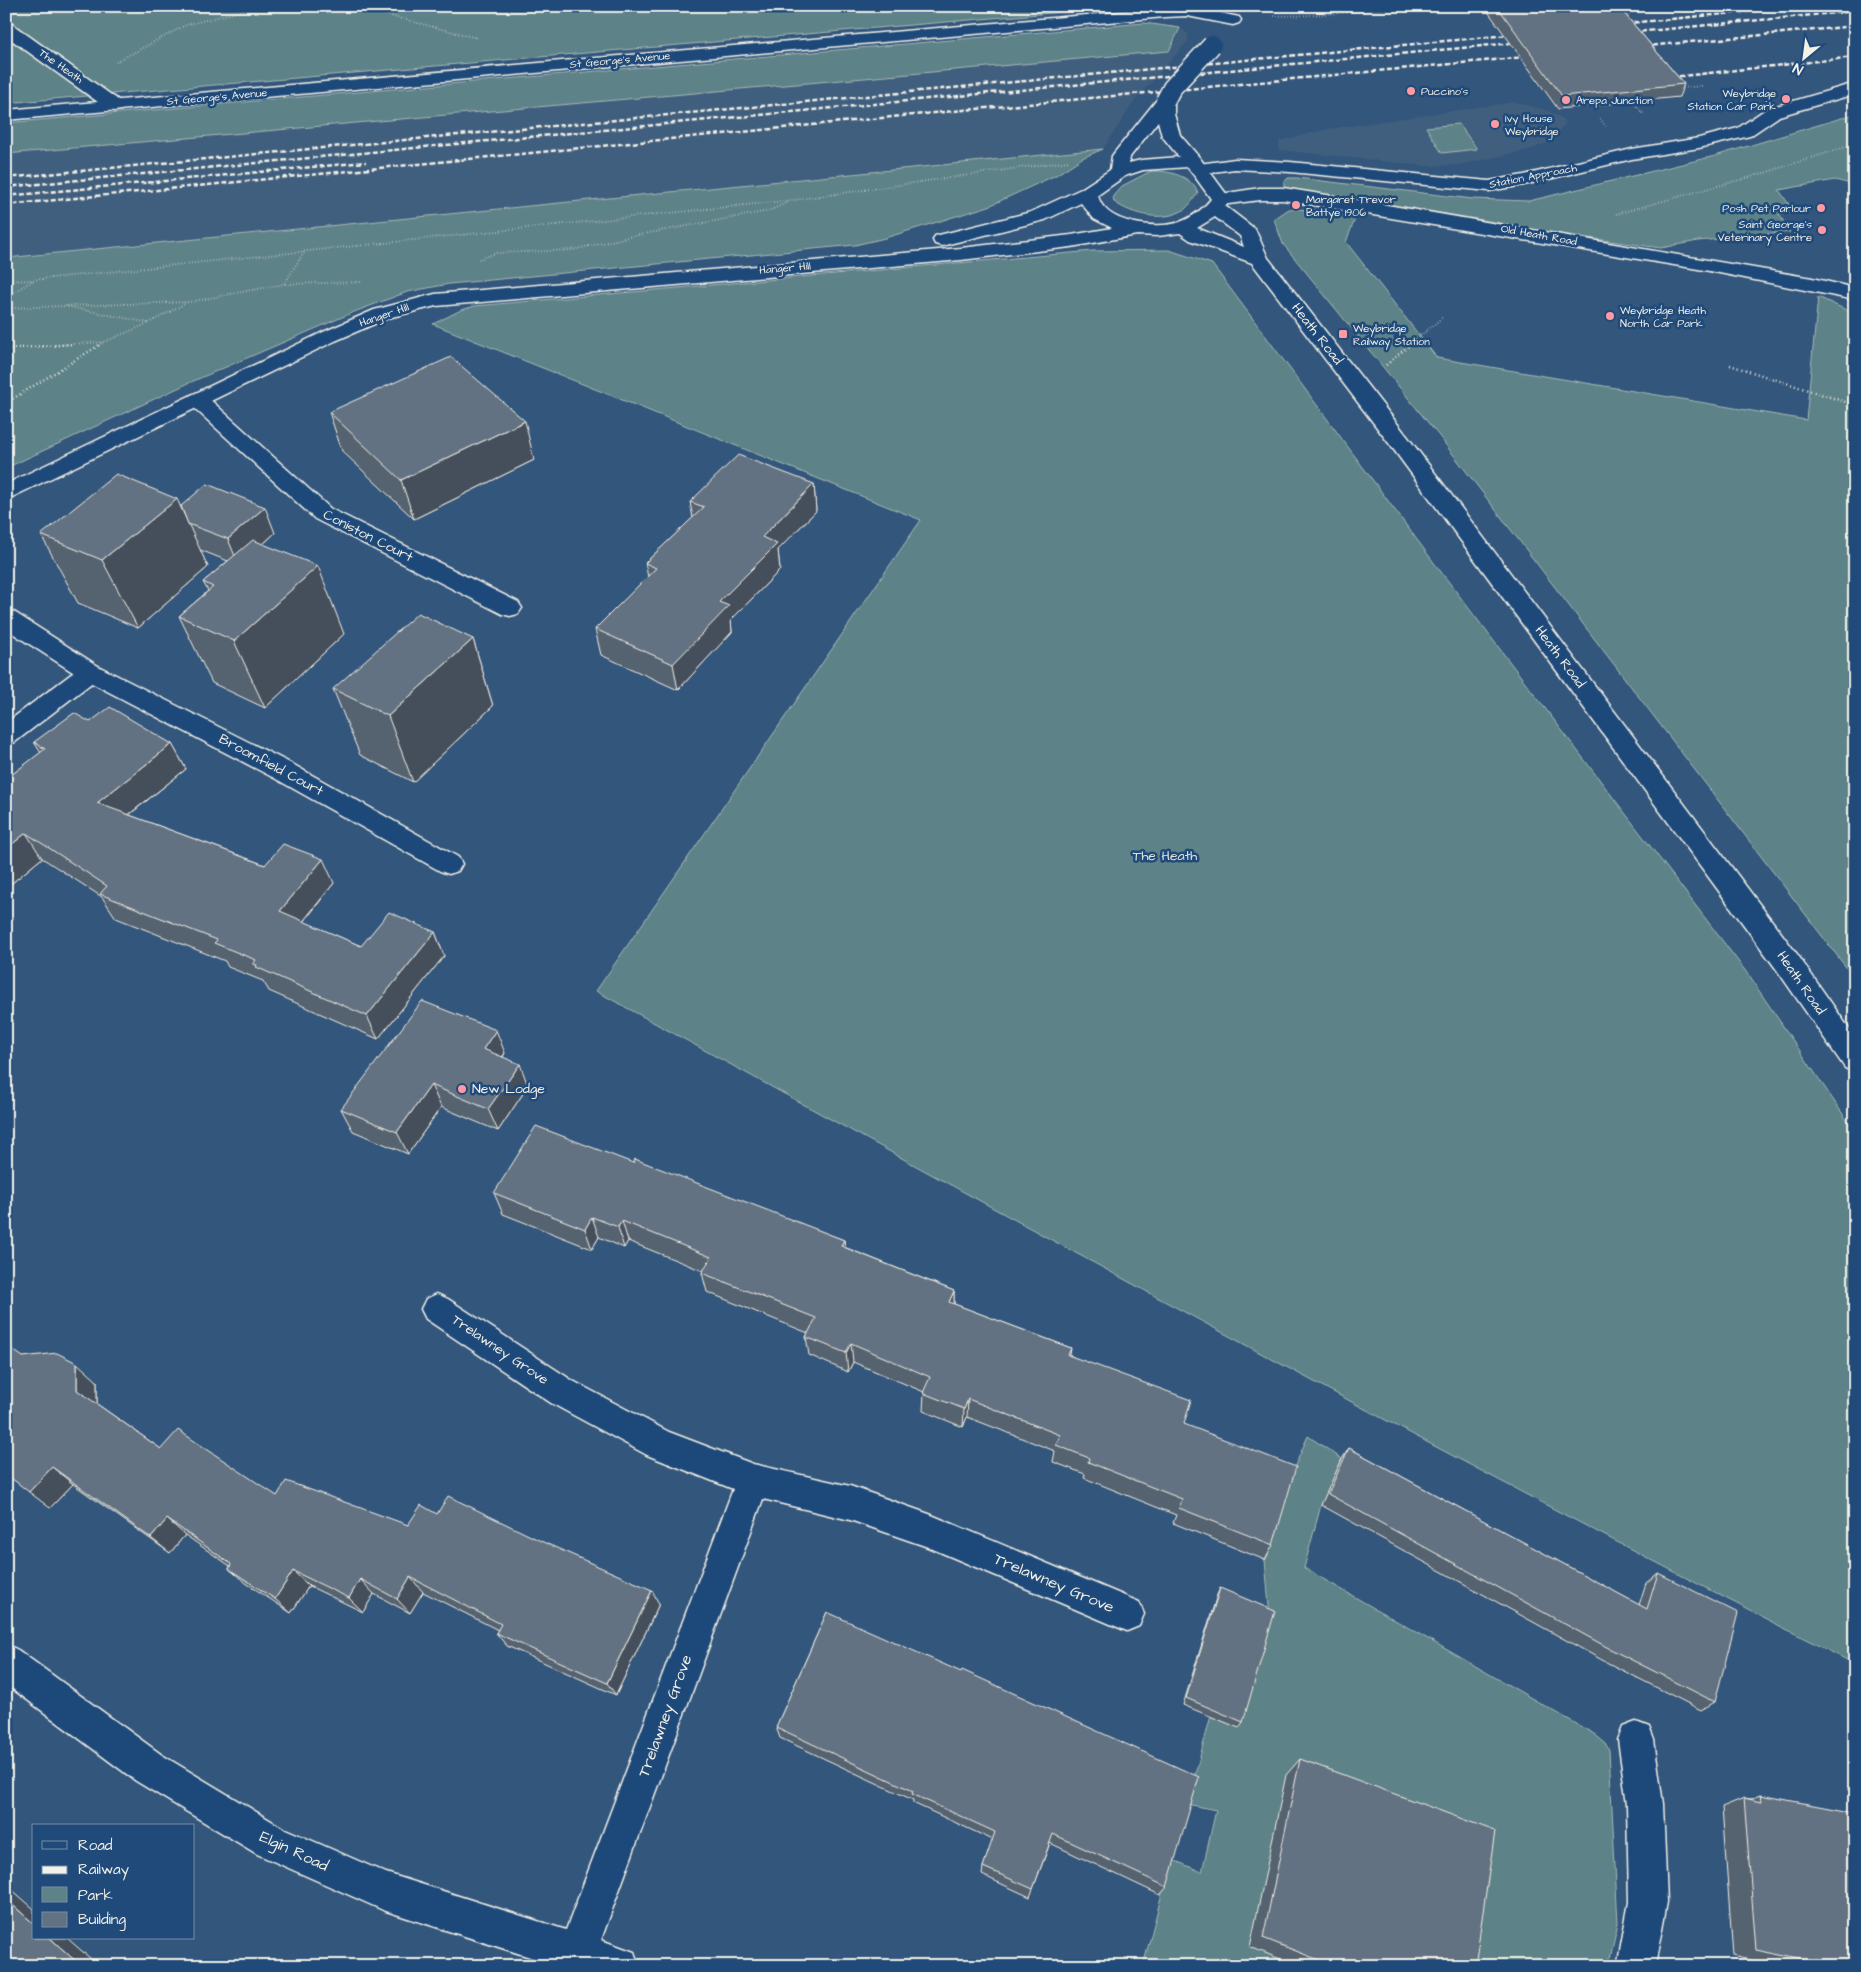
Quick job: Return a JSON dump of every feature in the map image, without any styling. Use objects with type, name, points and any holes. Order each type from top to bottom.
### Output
[{"type":"main road","points":[[1118,172],[1121,156],[1165,101],[1172,88],[1245,6]]},
{"type":"main road","name":"St George’s Avenue","points":[[6,115],[1165,12],[1187,11],[1233,20]]},
{"type":"main road","name":"The Heath","points":[[6,28],[116,106]]},
{"type":"main road","name":"Station Approach","points":[[1118,172],[1141,165],[1235,164],[1290,167],[1489,186],[1524,180],[1632,154],[1699,144],[1744,132],[1772,113],[1855,88]]},
{"type":"main road","name":"Heath Road","points":[[1165,101],[1165,114],[1172,136],[1196,165],[1218,204],[1248,233],[1259,259],[1408,453],[1787,962],[1855,1060]]},
{"type":"main road","name":"Hanger Hill","points":[[828,264],[970,234],[1038,216],[1088,194],[1118,172]]},
{"type":"main road","points":[[1088,194],[1089,204],[1108,220],[1133,230],[1150,232],[1183,227],[1198,221],[1218,204]]},
{"type":"main road","name":"Old Heath Road","points":[[1218,204],[1260,194],[1283,194],[1557,239],[1812,284],[1855,294]]},
{"type":"main road","points":[[1183,227],[1198,236],[1259,259]]},
{"type":"main road","name":"Hanger Hill","points":[[6,493],[328,337],[381,314],[434,300],[970,253],[1071,241],[1133,230]]},
{"type":"main road","name":"Coniston Court","points":[[198,400],[323,514],[510,608]]},
{"type":"main road","name":"Broomfield Court","points":[[6,618],[90,672],[285,772],[449,864]]},
{"type":"main road","points":[[6,736],[90,672]]},
{"type":"main road","name":"Trelawney Grove","points":[[437,1309],[562,1392],[650,1440],[753,1480],[850,1503],[929,1531],[1127,1614]]},
{"type":"main road","name":"Trelawney Grove","points":[[578,1952],[753,1480]]},
{"type":"main road","name":"Elgin Road","points":[[6,1662],[149,1768],[270,1841],[383,1891],[620,1966]]},
{"type":"main road","points":[[1636,1740],[1645,1804],[1648,1902],[1636,1966]]},
{"type":"path","points":[[90,86],[118,60],[186,25],[260,6]]},
{"type":"path","points":[[1276,12],[1282,6]]},
{"type":"path","points":[[1274,16],[1314,15],[1421,6]]},
{"type":"path","points":[[1621,6],[1630,17]]},
{"type":"path","points":[[1672,89],[1702,86]]},
{"type":"path","points":[[1625,93],[1644,115]]},
{"type":"path","points":[[1557,239],[1605,217],[1664,198],[1782,168],[1829,150],[1855,144]]},
{"type":"path","points":[[6,281],[32,280],[793,200],[1069,161]]},
{"type":"path","points":[[478,260],[496,253],[572,250],[633,236],[769,210],[793,200]]},
{"type":"path","points":[[284,284],[305,251]]},
{"type":"path","points":[[6,297],[32,280]]},
{"type":"path","points":[[6,308],[189,302],[284,284],[364,282],[381,314]]},
{"type":"path","points":[[6,404],[104,342],[149,323],[189,302]]},
{"type":"path","points":[[65,306],[149,323]]},
{"type":"path","points":[[1383,367],[1443,317]]},
{"type":"path","points":[[6,350],[104,342]]},
{"type":"path","points":[[1730,365],[1855,405]]},
{"type":"shaded area","points":[[1144,23],[1180,28],[1188,34],[1188,41],[1136,99],[1103,149],[6,258],[6,123]]},
{"type":"shaded area","points":[[1514,102],[1546,110],[1562,118],[1566,123],[1549,142],[1533,149],[1459,165],[1426,166],[1279,150],[1279,141],[1328,129]]},
{"type":"green space","points":[[6,6],[1132,6],[6,103]]},
{"type":"green space","points":[[1144,23],[1180,28],[1169,51],[6,154],[6,123]]},
{"type":"green space","points":[[1855,114],[1855,185],[1835,180],[1779,190],[1795,213],[1779,214],[1790,232],[1698,241],[1661,248],[1552,233],[1292,190],[1284,187],[1284,182],[1288,178],[1297,178],[1473,199],[1529,201],[1715,156]]},
{"type":"green space","points":[[1459,124],[1477,149],[1442,153],[1426,127]]},
{"type":"green space","points":[[1103,149],[1082,158],[1056,175],[989,206],[885,238],[855,245],[449,284],[407,292],[354,312],[191,382],[6,468],[6,258]]},
{"type":"green space","points":[[1151,171],[1179,175],[1191,182],[1198,193],[1185,209],[1168,216],[1139,214],[1114,202],[1113,196],[1122,186]]},
{"type":"green space","points":[[1289,209],[1319,210],[1355,219],[1346,242],[1437,358],[1806,420],[1818,297],[1855,314],[1855,979],[1439,436],[1283,244],[1274,219]]},
{"type":"green space","name":"The Heath","points":[[1169,250],[1212,264],[1435,564],[1747,973],[1855,1132],[1855,1664],[1538,1501],[1380,1417],[596,991],[921,520],[433,324],[461,310],[475,306],[1093,251]]},
{"type":"green space","points":[[1308,1436],[1342,1459],[1321,1505],[1304,1568],[1594,1734],[1605,1743],[1609,1750],[1618,1924],[1608,1966],[1143,1966],[1171,1859],[1202,1872],[1216,1810],[1187,1804],[1211,1716],[1239,1727],[1270,1618],[1265,1560],[1287,1484]]},
{"type":"building","points":[[1497,6],[1618,6],[1684,84],[1562,96]]},
{"type":"building","points":[[451,357],[525,421],[401,480],[329,412]]},
{"type":"building","points":[[738,455],[814,484],[762,537],[777,544],[719,602],[729,606],[673,664],[595,629],[656,568],[645,563],[704,507],[690,502]]},
{"type":"building","points":[[116,474],[177,499],[102,560],[41,535]]},
{"type":"building","points":[[207,484],[265,507],[228,539],[188,524],[181,506]]},
{"type":"building","points":[[253,540],[318,566],[234,641],[179,616],[213,587],[203,582]]},
{"type":"building","points":[[418,613],[473,639],[388,716],[333,689]]},
{"type":"building","points":[[110,707],[172,744],[97,803],[265,865],[283,844],[323,859],[280,911],[361,946],[389,912],[435,932],[367,1016],[256,967],[257,965],[253,964],[256,960],[214,943],[217,940],[100,894],[107,886],[26,833],[6,849],[6,779],[45,749],[34,742],[74,713],[90,722]]},
{"type":"building","points":[[422,1001],[496,1030],[483,1049],[520,1064],[488,1109],[431,1085],[397,1132],[341,1109]]},
{"type":"building","points":[[536,1126],[633,1163],[635,1159],[844,1240],[841,1246],[954,1291],[949,1302],[1071,1348],[1068,1355],[1191,1400],[1184,1424],[1296,1467],[1273,1545],[1179,1508],[1182,1499],[1088,1462],[1089,1458],[1056,1445],[1060,1435],[968,1399],[964,1409],[923,1393],[930,1377],[851,1343],[846,1353],[806,1337],[816,1318],[702,1273],[711,1257],[622,1221],[618,1227],[592,1217],[585,1229],[494,1193]]},
{"type":"building","points":[[6,1345],[23,1357],[57,1353],[77,1363],[77,1390],[161,1449],[178,1430],[277,1496],[286,1481],[408,1525],[421,1505],[437,1514],[448,1496],[543,1542],[652,1590],[607,1683],[496,1633],[501,1624],[410,1577],[397,1599],[360,1579],[349,1598],[293,1571],[275,1599],[229,1569],[231,1564],[167,1519],[151,1538],[52,1467],[29,1492],[6,1474]]},
{"type":"building","points":[[1349,1448],[1647,1609],[1658,1573],[1738,1613],[1715,1702],[1614,1651],[1328,1494]]},
{"type":"building","points":[[1220,1588],[1275,1611],[1243,1722],[1186,1698]]},
{"type":"building","points":[[827,1612],[961,1672],[962,1670],[1199,1777],[1167,1887],[1053,1834],[1033,1889],[983,1867],[995,1832],[912,1794],[913,1791],[776,1727]]},
{"type":"building","points":[[1300,1759],[1495,1831],[1475,1966],[1334,1966],[1263,1938]]},
{"type":"building","points":[[1761,1795],[1855,1813],[1855,1966],[1833,1966],[1756,1950],[1744,1798],[1762,1802]]},
{"type":"building","points":[[6,1899],[32,1922],[32,1940],[52,1940],[81,1966],[6,1966]]},
{"type":"railway","points":[[1619,24],[1806,6]]},
{"type":"railway","points":[[1626,33],[1855,11]]},
{"type":"railway","points":[[1638,47],[1855,26]]},
{"type":"railway","points":[[6,178],[1519,34]]},
{"type":"railway","points":[[6,187],[1524,42]]},
{"type":"railway","points":[[6,205],[933,113],[1536,56]]},
{"type":"railway","points":[[1664,78],[1855,57]]},
{"type":"railway","points":[[6,196],[366,162]]},
{"type":"place","name":"Puccino's","points":[[1411,91]]},
{"type":"place","name":"Weybridge Station Car Park","points":[[1786,99]]},
{"type":"place","name":"Arepa Junction","points":[[1566,100]]},
{"type":"place","name":"Ivy House Weybridge","points":[[1495,124]]},
{"type":"place","name":"Margaret Trevor Battye 1906","points":[[1296,205]]},
{"type":"place","name":"Posh Pet Parlour","points":[[1821,208]]},
{"type":"place","name":"Saint George's Veterinary Centre","points":[[1822,230]]},
{"type":"place","name":"Weybridge Heath North Car Park","points":[[1610,316]]},
{"type":"place","name":"Weybridge Railway Station","points":[[1343,334]]},
{"type":"place","name":"New Lodge","points":[[462,1089]]}]
